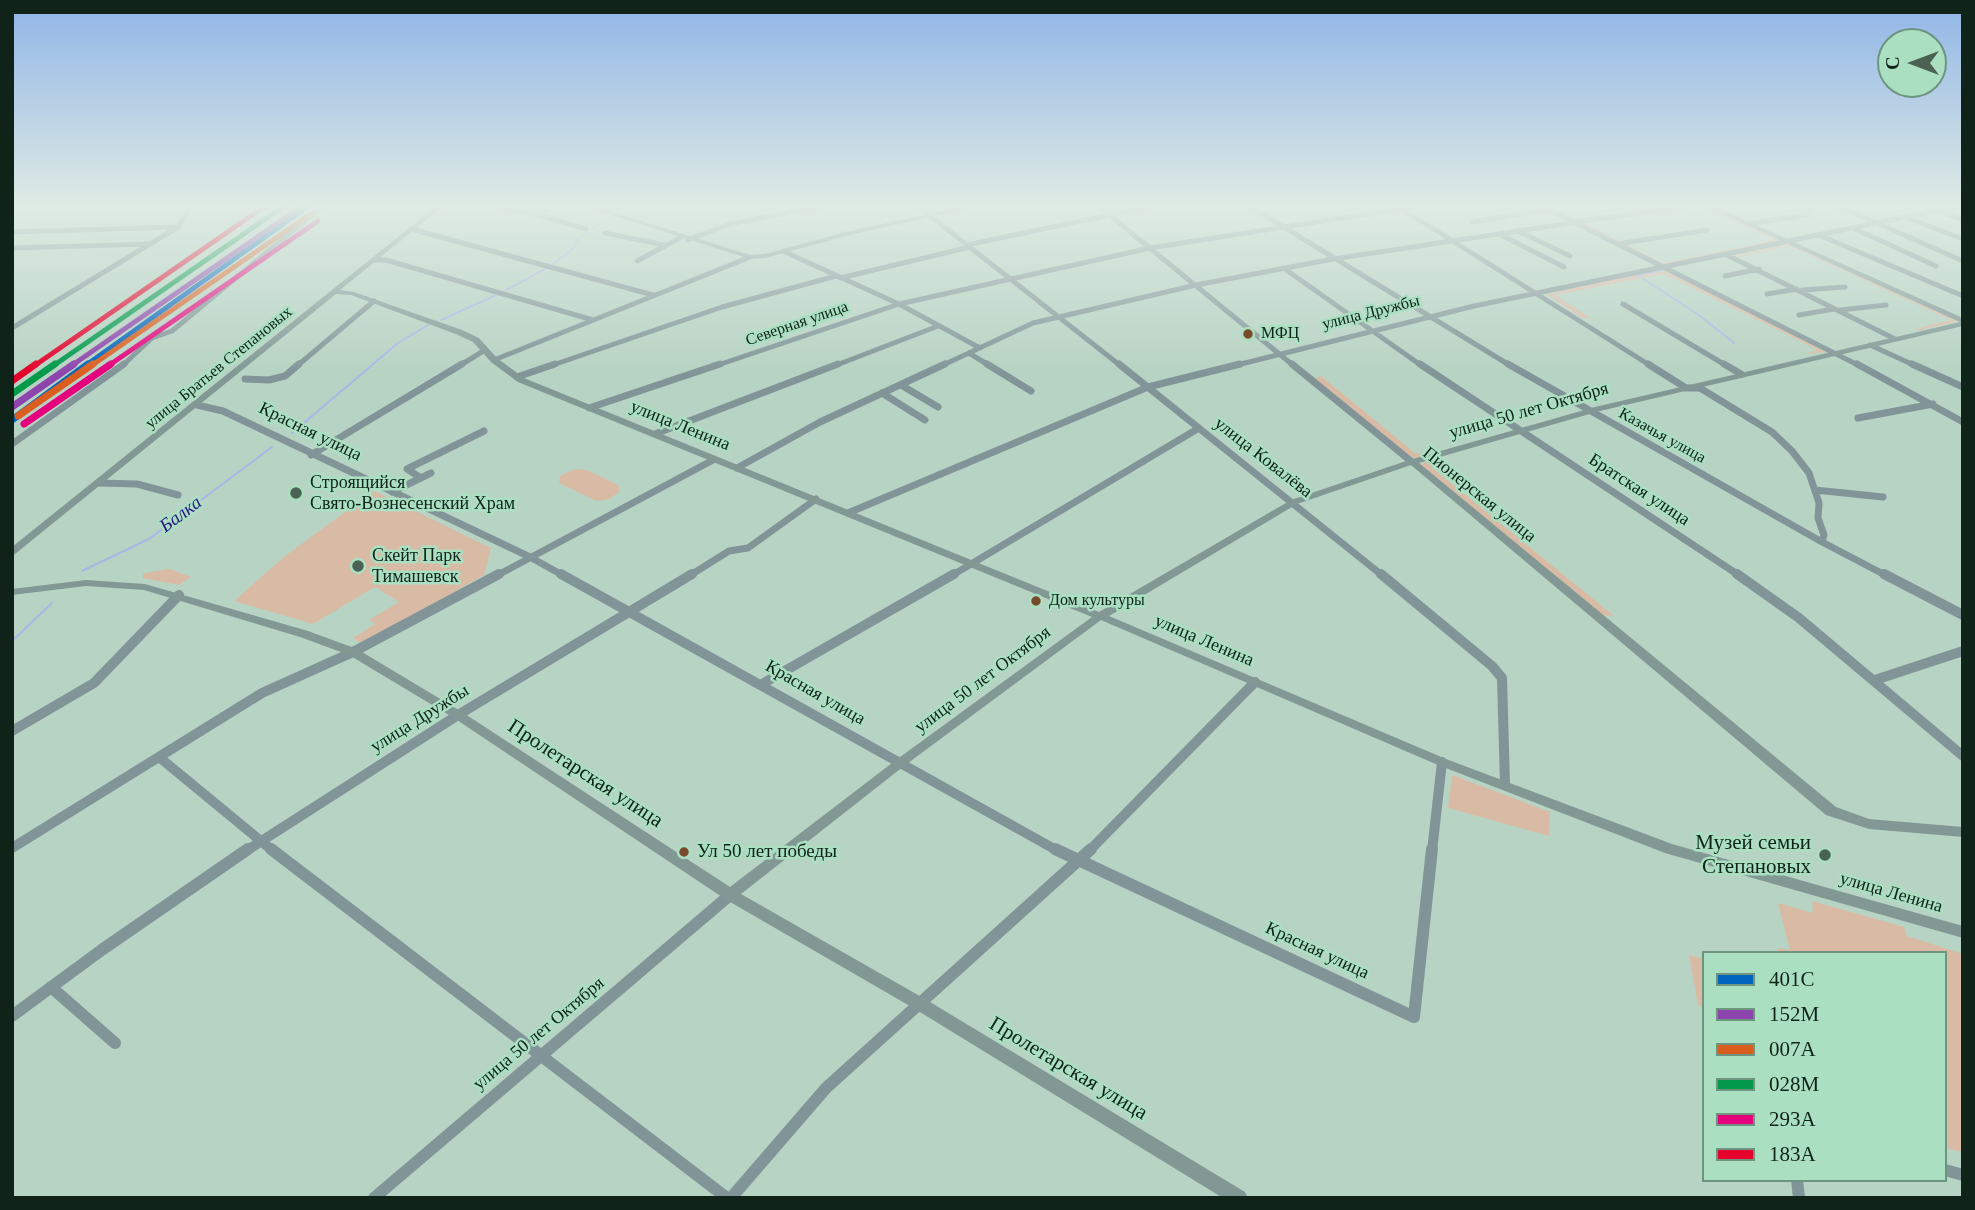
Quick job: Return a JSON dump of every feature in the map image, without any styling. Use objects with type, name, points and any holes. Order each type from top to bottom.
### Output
[{"type":"main road","name":"улица Братьев Степановых","points":[[12,551],[374,260]]},
{"type":"main road","points":[[1827,260],[1963,322]]},
{"type":"main road","name":"улица Ленина","points":[[336,292],[347,292],[459,332],[476,340],[494,360],[517,377],[713,460],[973,563],[1442,762],[1670,849],[1963,932]]},
{"type":"main road","name":"улица 50 лет Октября","points":[[730,895],[900,763],[1100,616],[1294,502],[1412,462],[1590,412],[1963,322]]},
{"type":"main road","name":"Пионерская улица","points":[[1412,462],[1621,634],[1822,805],[1838,815],[1869,824],[1963,832]]},
{"type":"main road","name":"Пролетарская улица","points":[[16,591],[86,583],[117,583],[179,595],[353,652],[458,715],[730,895],[920,1004],[1239,1198]]},
{"type":"street","points":[[12,328],[124,260]]},
{"type":"street","points":[[12,444],[127,362],[152,338],[172,331],[258,260]]},
{"type":"street","points":[[388,260],[593,320]]},
{"type":"street","points":[[526,260],[653,295]]},
{"type":"street","points":[[494,360],[741,260]]},
{"type":"street","points":[[803,260],[899,304],[980,348]]},
{"type":"street","points":[[517,377],[722,307],[907,260]]},
{"type":"street","name":"улица Ковалёва","points":[[987,260],[1294,502],[1492,667],[1502,678],[1505,785]]},
{"type":"street","name":"Северная улица","points":[[589,408],[899,304],[1092,260]]},
{"type":"street","name":"Пионерская улица","points":[[1166,260],[1412,462]]},
{"type":"street","points":[[737,468],[783,440],[1033,323],[1196,285],[1326,260]]},
{"type":"street","name":"Казачья улица","points":[[1335,260],[1590,412],[1822,542],[1963,615]]},
{"type":"street","points":[[1485,260],[1686,387],[1700,388],[1772,432],[1793,451],[1809,473],[1819,503],[1818,518],[1824,535],[1822,542]]},
{"type":"street","points":[[1551,260],[1564,267]]},
{"type":"street","points":[[1650,260],[1835,352],[1963,422]]},
{"type":"street","name":"улица Дружбы","points":[[848,513],[1148,387],[1427,317],[1701,260]]},
{"type":"street","points":[[1739,260],[1895,339]]},
{"type":"street","points":[[1880,260],[1963,296]]},
{"type":"street","points":[[1926,260],[1936,265]]},
{"type":"street","name":"Братская улица","points":[[1285,269],[1372,331],[1718,561],[1798,618],[1963,756]]},
{"type":"street","points":[[1725,276],[1759,270]]},
{"type":"street","points":[[1767,294],[1845,287]]},
{"type":"street","points":[[245,379],[269,380],[285,376],[374,301]]},
{"type":"street","points":[[1623,304],[1741,374]]},
{"type":"street","points":[[1799,315],[1886,305]]},
{"type":"street","points":[[655,434],[938,326]]},
{"type":"street","points":[[1870,345],[1963,387]]},
{"type":"street","points":[[310,454],[485,349]]},
{"type":"street","points":[[969,353],[1031,391]]},
{"type":"street","points":[[901,385],[938,407]]},
{"type":"street","points":[[882,393],[925,420]]},
{"type":"street","points":[[1858,418],[1933,404]]},
{"type":"street","name":"Красная улица","points":[[197,405],[223,411],[530,557],[1078,862],[1414,1017],[1442,762]]},
{"type":"street","points":[[762,684],[973,563],[1199,428]]},
{"type":"street","points":[[421,478],[407,469],[484,431]]},
{"type":"street","points":[[12,848],[262,693],[353,652],[713,460]]},
{"type":"street","points":[[392,492],[431,473]]},
{"type":"street","points":[[99,483],[137,484],[178,495]]},
{"type":"street","points":[[1815,490],[1883,497]]},
{"type":"street","name":"улица Дружбы","points":[[12,1016],[260,841],[458,715],[631,613],[729,551],[748,548],[816,499]]},
{"type":"street","points":[[12,731],[94,683],[179,595]]},
{"type":"street","points":[[1875,680],[1963,651]]},
{"type":"street","points":[[159,757],[260,841],[729,1198],[826,1088],[1078,862],[1255,682]]},
{"type":"street","name":"улица 50 лет Октября","points":[[374,1198],[730,895]]},
{"type":"street","points":[[51,987],[115,1043]]},
{"type":"shaded area","points":[[1653,260],[1663,263],[1690,260],[1665,266]]},
{"type":"shaded area","points":[[1821,260],[1958,321],[1921,330],[1914,329],[1951,320]]},
{"type":"shaded area","points":[[1664,269],[1827,352],[1804,354],[1818,350],[1664,274],[1555,295],[1592,319],[1582,318],[1546,294]]},
{"type":"shaded area","points":[[1321,376],[1416,454],[1435,448],[1439,452],[1418,459],[1407,455],[1314,379]]},
{"type":"shaded area","points":[[1435,460],[1442,462],[1431,467],[1614,616],[1602,615],[1420,464]]},
{"type":"shaded area","points":[[574,469],[587,470],[618,485],[620,491],[610,499],[596,501],[559,483],[560,476]]},
{"type":"shaded area","points":[[374,491],[491,548],[484,575],[362,644],[353,638],[375,624],[369,620],[399,602],[375,587],[313,624],[234,601],[285,556]]},
{"type":"shaded area","points":[[169,569],[191,577],[179,585],[143,578],[143,574]]},
{"type":"shaded area","points":[[1452,775],[1550,812],[1549,836],[1448,808]]},
{"type":"shaded area","points":[[1812,901],[1904,927],[1907,936],[1963,954],[1963,1152],[1947,1148],[1947,951],[1778,951],[1777,948],[1790,950],[1778,903],[1813,913]]},
{"type":"shaded area","points":[[1689,955],[1702,958],[1702,1006],[1698,1005]]},
{"type":"waterway","name":"Балка","points":[[553,264],[558,260]]},
{"type":"waterway","name":"Балка","points":[[506,290],[547,268]]},
{"type":"waterway","points":[[1663,270],[1637,275],[1699,315],[1734,343]]},
{"type":"waterway","name":"Балка","points":[[441,320],[496,295]]},
{"type":"waterway","name":"Балка","points":[[292,433],[398,343],[428,325]]},
{"type":"waterway","name":"Балка","points":[[82,571],[149,539],[272,447]]},
{"type":"waterway","name":"Балка","points":[[12,641],[52,603]]},
{"type":"transit line","name":"183А","points":[[12,381],[186,260]]},
{"type":"transit line","name":"028М","points":[[12,394],[205,260]]},
{"type":"transit line","name":"152М","points":[[12,407],[223,260]]},
{"type":"transit line","name":"401С","points":[[12,420],[231,260]]},
{"type":"transit line","name":"007А","points":[[18,416],[243,260]]},
{"type":"transit line","name":"293А","points":[[24,424],[261,260]]},
{"type":"place","name":"МФЦ","points":[[1248,334]]},
{"type":"place","name":"Строящийся Свято-Вознесенский Храм","points":[[296,493]]},
{"type":"place","name":"Скейт Парк Тимашевск","points":[[358,566]]},
{"type":"place","name":"Дом культуры","points":[[1036,601]]},
{"type":"place","name":"Ул 50 лет победы","points":[[684,852]]},
{"type":"place","name":"Музей семьи Степановых","points":[[1825,855]]}]
